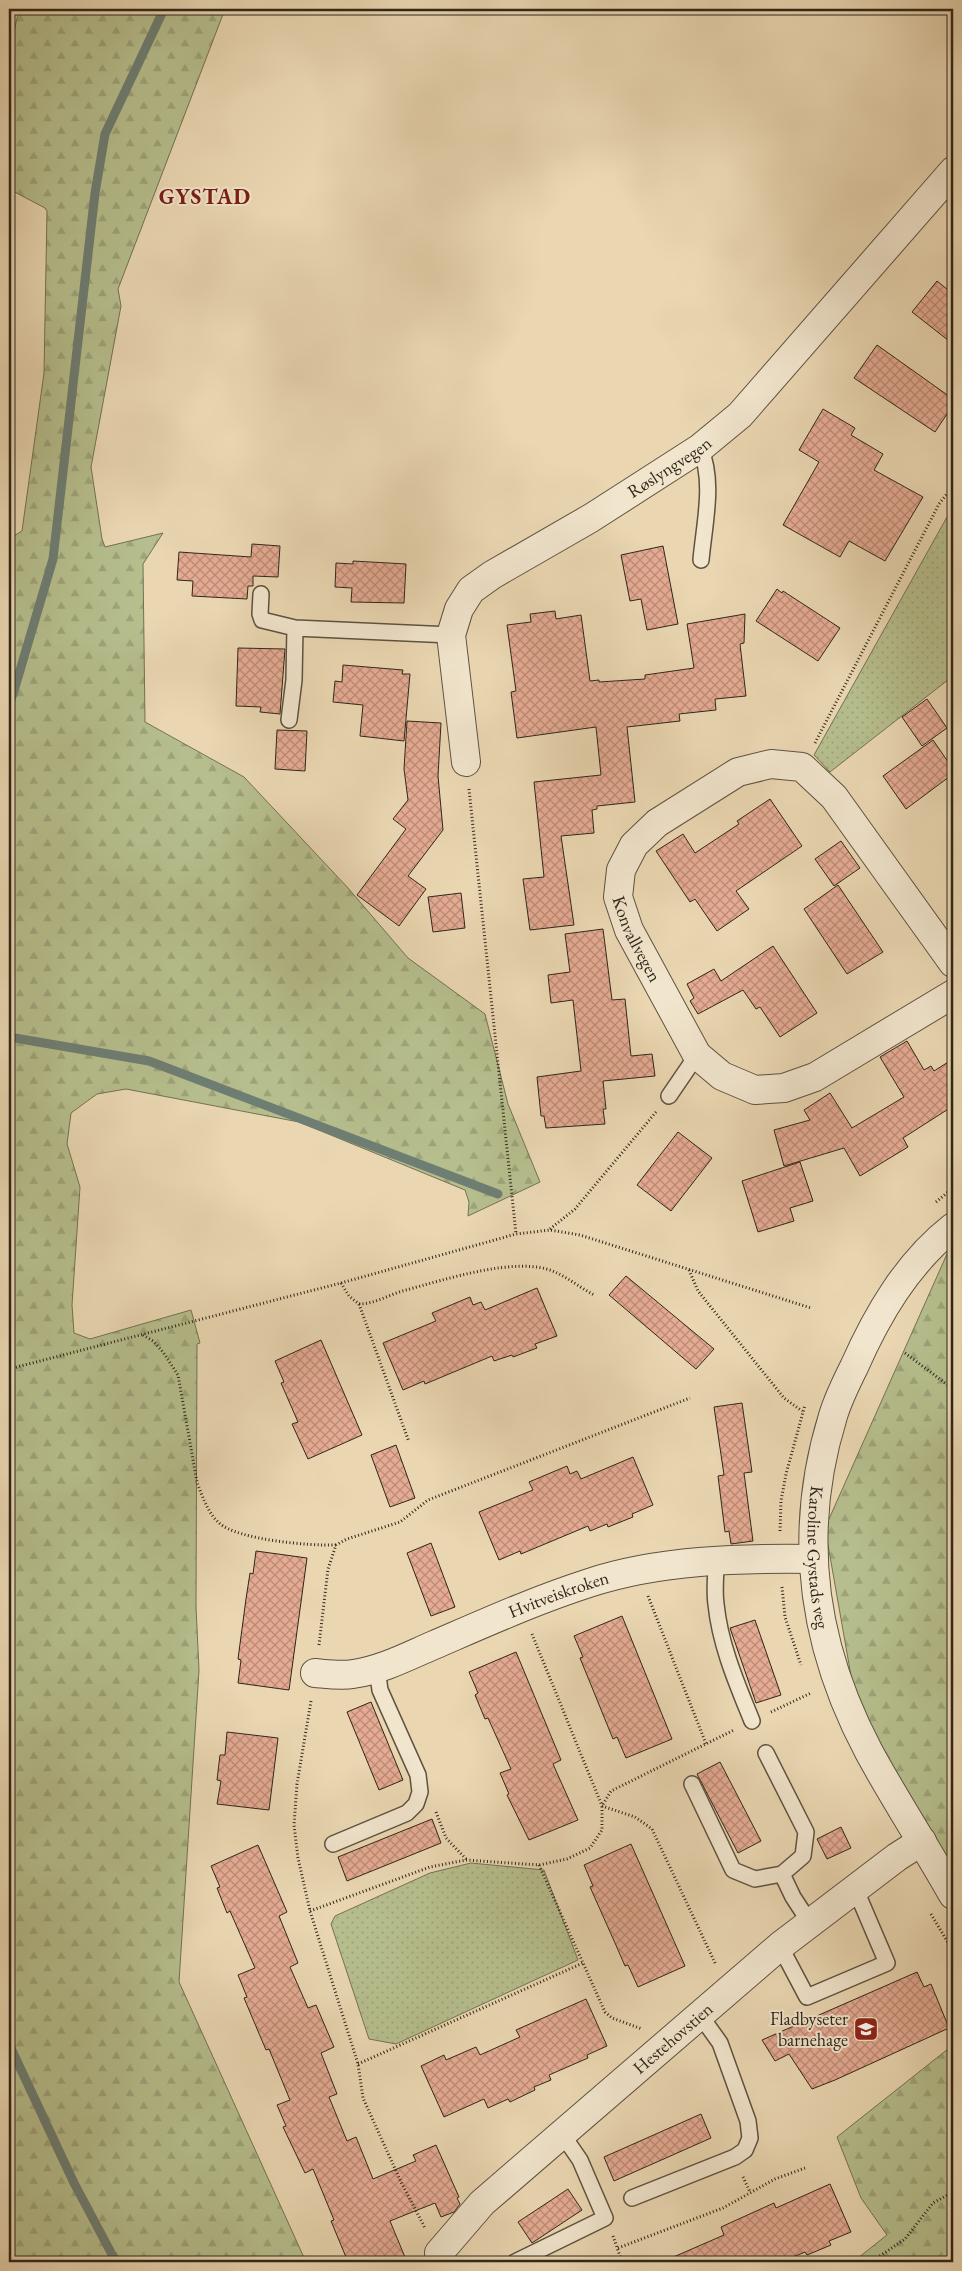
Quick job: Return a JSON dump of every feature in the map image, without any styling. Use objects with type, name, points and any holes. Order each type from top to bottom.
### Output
[{"type":"street","name":"Røslyngvegen","points":[[466,762],[451,635],[459,609],[471,590],[492,575],[591,518],[700,448],[740,414],[953,171]]},
{"type":"street","name":"Konvallvegen","points":[[802,768],[771,764],[738,772],[658,823],[634,845],[621,870],[618,897],[629,930],[697,1055],[722,1076],[755,1090],[784,1088],[814,1077],[953,994]]},
{"type":"street","points":[[802,768],[834,797],[953,963]]},
{"type":"street","name":"Karoline Gystads veg","points":[[953,1227],[908,1272],[886,1304],[866,1340],[833,1414],[821,1460],[816,1491],[813,1559],[819,1610],[828,1655],[846,1704],[868,1752],[953,1895]]},
{"type":"street","name":"Hvitveiskroken","points":[[315,1674],[351,1675],[377,1669],[521,1608],[588,1583],[637,1569],[716,1562],[813,1559]]},
{"type":"street","name":"Hestehovstien","points":[[439,2253],[482,2203],[780,1946],[896,1857],[922,1841]]},
{"type":"lane","points":[[700,448],[706,460],[707,475],[701,560]]},
{"type":"lane","points":[[261,594],[260,614],[262,620],[295,628],[451,635]]},
{"type":"lane","points":[[289,720],[294,680],[295,628]]},
{"type":"lane","points":[[669,1096],[697,1055]]},
{"type":"lane","points":[[716,1562],[716,1604],[721,1633],[734,1678],[752,1721]]},
{"type":"lane","points":[[333,1844],[407,1813],[416,1804],[420,1792],[418,1775],[380,1690],[377,1669]]},
{"type":"lane","points":[[692,1784],[732,1870],[755,1879],[782,1874],[803,1856],[806,1832],[766,1753]]},
{"type":"lane","points":[[782,1874],[793,1897],[810,1923]]},
{"type":"lane","points":[[780,1946],[807,1996],[887,1963],[855,1888]]},
{"type":"lane","points":[[632,2198],[735,2157],[745,2150],[750,2138],[748,2122],[720,2043],[700,2015]]},
{"type":"lane","points":[[515,2262],[605,2218],[580,2160],[562,2134]]},
{"type":"path","points":[[802,768],[940,504],[953,486]]},
{"type":"path","points":[[466,762],[516,1234]]},
{"type":"path","points":[[550,1230],[574,1210],[669,1096]]},
{"type":"path","points":[[9,1369],[341,1283],[516,1234],[550,1230],[580,1235],[811,1308]]},
{"type":"path","points":[[359,1304],[367,1304],[403,1290],[520,1265],[554,1272],[594,1296]]},
{"type":"path","points":[[689,1270],[698,1291],[784,1398],[802,1411]]},
{"type":"path","points":[[341,1283],[349,1296],[359,1304],[409,1442]]},
{"type":"path","points":[[142,1334],[153,1341],[178,1375],[197,1482],[202,1497],[220,1524],[257,1537],[304,1544],[336,1545]]},
{"type":"path","points":[[905,1353],[953,1388]]},
{"type":"path","points":[[637,1569],[706,1744]]},
{"type":"path","points":[[310,1911],[430,1867],[466,1860],[538,1865],[567,1859],[590,1848],[602,1830],[602,1806],[539,1650]]},
{"type":"path","points":[[602,1806],[611,1791],[811,1693]]},
{"type":"path","points":[[416,1804],[437,1813],[446,1838],[466,1860]]},
{"type":"path","points":[[602,1806],[635,1817],[652,1829],[714,1962],[733,1987]]},
{"type":"path","points":[[538,1865],[605,2012],[612,2018],[631,2026],[673,2038]]},
{"type":"path","points":[[358,2064],[583,1963]]},
{"type":"path","points":[[618,2248],[723,2208],[768,2183],[805,2168]]},
{"type":"path","points":[[871,2262],[905,2239],[933,2203],[953,2192]]},
{"type":"green space","points":[[19,9],[225,9],[118,289],[121,306],[91,467],[102,539],[105,547],[163,533],[143,564],[145,722],[244,777],[348,888],[408,958],[485,1014],[508,1104],[540,1182],[468,1216],[469,1202],[465,1190],[299,1122],[126,1089],[97,1094],[71,1113],[67,1144],[80,1187],[72,1305],[74,1333],[90,1339],[191,1310],[200,1343],[197,1344],[196,1607],[199,1670],[179,1982],[306,2262],[9,2262],[9,539],[22,531],[44,373],[47,211],[45,208],[9,189],[9,54]]},
{"type":"green space","points":[[947,517],[953,524],[953,676],[830,772],[814,755]]},
{"type":"green space","points":[[947,1254],[953,1260],[953,1906],[863,1744],[825,1528]]},
{"type":"green space","points":[[471,1863],[544,1870],[578,1960],[396,2044],[369,2039],[331,1924],[335,1916],[430,1873]]},
{"type":"green space","points":[[953,2045],[953,2262],[853,2262],[887,2235],[861,2198],[837,2137]]},
{"type":"building","points":[[937,281],[953,294],[953,344],[912,312]]},
{"type":"building","points":[[877,345],[953,399],[953,405],[935,432],[854,378]]},
{"type":"building","points":[[823,409],[855,428],[851,435],[883,454],[874,470],[923,497],[885,561],[849,541],[840,557],[783,525],[819,462],[799,450]]},
{"type":"building","points":[[252,544],[280,546],[278,577],[253,576],[253,586],[248,586],[247,599],[192,596],[193,581],[177,580],[179,552],[251,557]]},
{"type":"building","points":[[663,546],[678,624],[647,630],[641,599],[630,601],[621,555]]},
{"type":"building","points":[[353,561],[406,564],[404,603],[351,602],[352,588],[335,587],[336,563],[353,564]]},
{"type":"building","points":[[777,589],[840,628],[818,661],[756,621]]},
{"type":"building","points":[[555,611],[556,619],[581,615],[590,681],[599,680],[599,682],[645,679],[645,675],[694,668],[687,624],[745,614],[744,643],[740,644],[746,696],[715,699],[716,710],[679,714],[680,721],[627,727],[635,802],[597,806],[597,809],[592,810],[594,833],[561,836],[574,925],[530,930],[523,879],[544,877],[534,782],[601,775],[596,727],[517,738],[511,692],[516,691],[507,625],[531,622],[530,614]]},
{"type":"building","points":[[238,648],[285,649],[280,714],[260,712],[261,707],[236,706]]},
{"type":"building","points":[[343,665],[403,670],[402,674],[410,674],[404,741],[360,736],[363,705],[333,702],[335,681],[342,682]]},
{"type":"building","points":[[927,699],[947,728],[922,746],[902,717]]},
{"type":"building","points":[[407,721],[441,723],[438,776],[443,830],[408,876],[426,889],[399,926],[357,895],[406,829],[393,819],[408,800],[404,769]]},
{"type":"building","points":[[277,730],[307,731],[305,771],[275,769]]},
{"type":"building","points":[[933,740],[953,769],[953,774],[906,809],[883,776]]},
{"type":"building","points":[[770,799],[802,846],[736,891],[749,909],[717,931],[695,899],[690,902],[656,851],[683,834],[695,853],[739,824],[737,821]]},
{"type":"building","points":[[841,841],[860,868],[834,886],[815,859]]},
{"type":"building","points":[[838,885],[883,952],[847,974],[804,909]]},
{"type":"building","points":[[461,893],[465,928],[433,932],[428,897]]},
{"type":"building","points":[[603,929],[612,1000],[625,999],[631,1056],[652,1054],[655,1076],[603,1081],[606,1109],[603,1109],[605,1124],[546,1128],[544,1116],[541,1116],[537,1077],[581,1071],[573,1000],[551,1003],[548,975],[570,972],[565,934]]},
{"type":"building","points":[[773,946],[817,1013],[780,1037],[760,1007],[756,1009],[743,990],[698,1014],[690,1001],[694,998],[687,984],[714,969],[721,981]]},
{"type":"building","points":[[907,1041],[924,1070],[931,1066],[934,1071],[953,1059],[953,1106],[903,1138],[908,1147],[860,1176],[844,1148],[784,1166],[774,1130],[810,1120],[804,1110],[830,1093],[852,1128],[904,1097],[880,1057]]},
{"type":"building","points":[[678,1132],[712,1158],[671,1211],[637,1185]]},
{"type":"building","points":[[800,1162],[813,1201],[790,1208],[794,1221],[758,1232],[742,1181]]},
{"type":"building","points":[[626,1276],[714,1349],[696,1369],[609,1295]]},
{"type":"building","points":[[537,1288],[557,1336],[535,1344],[537,1348],[513,1357],[512,1355],[494,1361],[492,1356],[425,1384],[424,1381],[403,1390],[383,1343],[436,1321],[432,1313],[470,1297],[473,1305],[481,1302],[485,1310]]},
{"type":"building","points":[[321,1340],[362,1435],[308,1459],[292,1424],[298,1422],[281,1383],[284,1382],[275,1361]]},
{"type":"building","points":[[742,1403],[752,1472],[744,1473],[753,1541],[731,1544],[729,1531],[725,1532],[718,1476],[724,1475],[714,1407]]},
{"type":"building","points":[[396,1445],[415,1498],[390,1507],[371,1455]]},
{"type":"building","points":[[633,1457],[653,1505],[632,1514],[633,1517],[608,1527],[607,1524],[590,1531],[588,1526],[521,1554],[520,1551],[499,1560],[479,1512],[533,1490],[529,1482],[567,1466],[570,1474],[577,1471],[581,1479]]},
{"type":"building","points":[[431,1543],[455,1607],[431,1616],[407,1553]]},
{"type":"building","points":[[256,1551],[307,1558],[289,1690],[238,1683],[241,1660],[238,1659],[246,1599],[250,1573],[253,1574]]},
{"type":"building","points":[[622,1616],[672,1739],[626,1758],[617,1737],[613,1739],[580,1658],[583,1657],[574,1636]]},
{"type":"building","points":[[755,1620],[781,1695],[756,1703],[730,1628]]},
{"type":"building","points":[[516,1652],[561,1760],[553,1764],[578,1820],[529,1840],[507,1795],[509,1794],[500,1773],[511,1769],[488,1718],[485,1719],[475,1695],[478,1693],[469,1672]]},
{"type":"building","points":[[371,1702],[403,1780],[379,1790],[347,1712]]},
{"type":"building","points":[[227,1732],[278,1738],[269,1810],[217,1804],[221,1781],[217,1780],[220,1755],[225,1755]]},
{"type":"building","points":[[720,1762],[761,1841],[738,1853],[697,1774]]},
{"type":"building","points":[[432,1819],[441,1843],[347,1881],[338,1857]]},
{"type":"building","points":[[841,1827],[851,1848],[827,1859],[817,1839]]},
{"type":"building","points":[[631,1844],[685,1966],[638,1987],[628,1965],[625,1966],[590,1887],[593,1886],[584,1865]]},
{"type":"building","points":[[258,1845],[287,1912],[279,1916],[298,1963],[290,1967],[308,2008],[316,2005],[334,2047],[321,2053],[337,2094],[329,2097],[347,2141],[356,2137],[373,2179],[416,2161],[413,2155],[436,2145],[459,2197],[457,2198],[460,2204],[454,2212],[441,2217],[435,2203],[390,2221],[407,2262],[348,2262],[331,2221],[334,2220],[313,2169],[305,2173],[283,2127],[286,2126],[277,2105],[290,2100],[269,2049],[266,2050],[244,1998],[247,1997],[238,1975],[255,1968],[230,1911],[227,1913],[217,1888],[220,1887],[211,1866]]},
{"type":"building","points":[[917,1972],[924,1987],[931,1984],[949,2028],[835,2080],[812,2089],[789,2054],[775,2061],[762,2040]]},
{"type":"building","points":[[586,1999],[607,2046],[587,2055],[588,2058],[549,2075],[551,2080],[534,2087],[535,2090],[510,2102],[508,2099],[488,2108],[484,2099],[444,2117],[421,2066],[444,2055],[446,2060],[476,2047],[480,2055],[520,2037],[516,2030]]},
{"type":"building","points":[[701,2114],[711,2138],[614,2181],[604,2157]]},
{"type":"building","points":[[830,2184],[851,2232],[829,2241],[831,2245],[807,2255],[805,2252],[781,2262],[662,2262],[724,2235],[721,2227],[774,2203],[776,2208]]},
{"type":"building","points":[[568,2189],[582,2210],[532,2243],[518,2222]]},
{"type":"waterway","points":[[9,704],[53,559],[95,193],[105,134],[164,9]]},
{"type":"waterway","points":[[9,1037],[149,1061],[498,1194]]},
{"type":"waterway","points":[[9,2044],[74,2183],[116,2262]]},
{"type":"place","name":"Fladbyseter barnehage","points":[[866,2029]]},
{"type":"district","name":"GYSTAD","points":[[205,196]]}]
